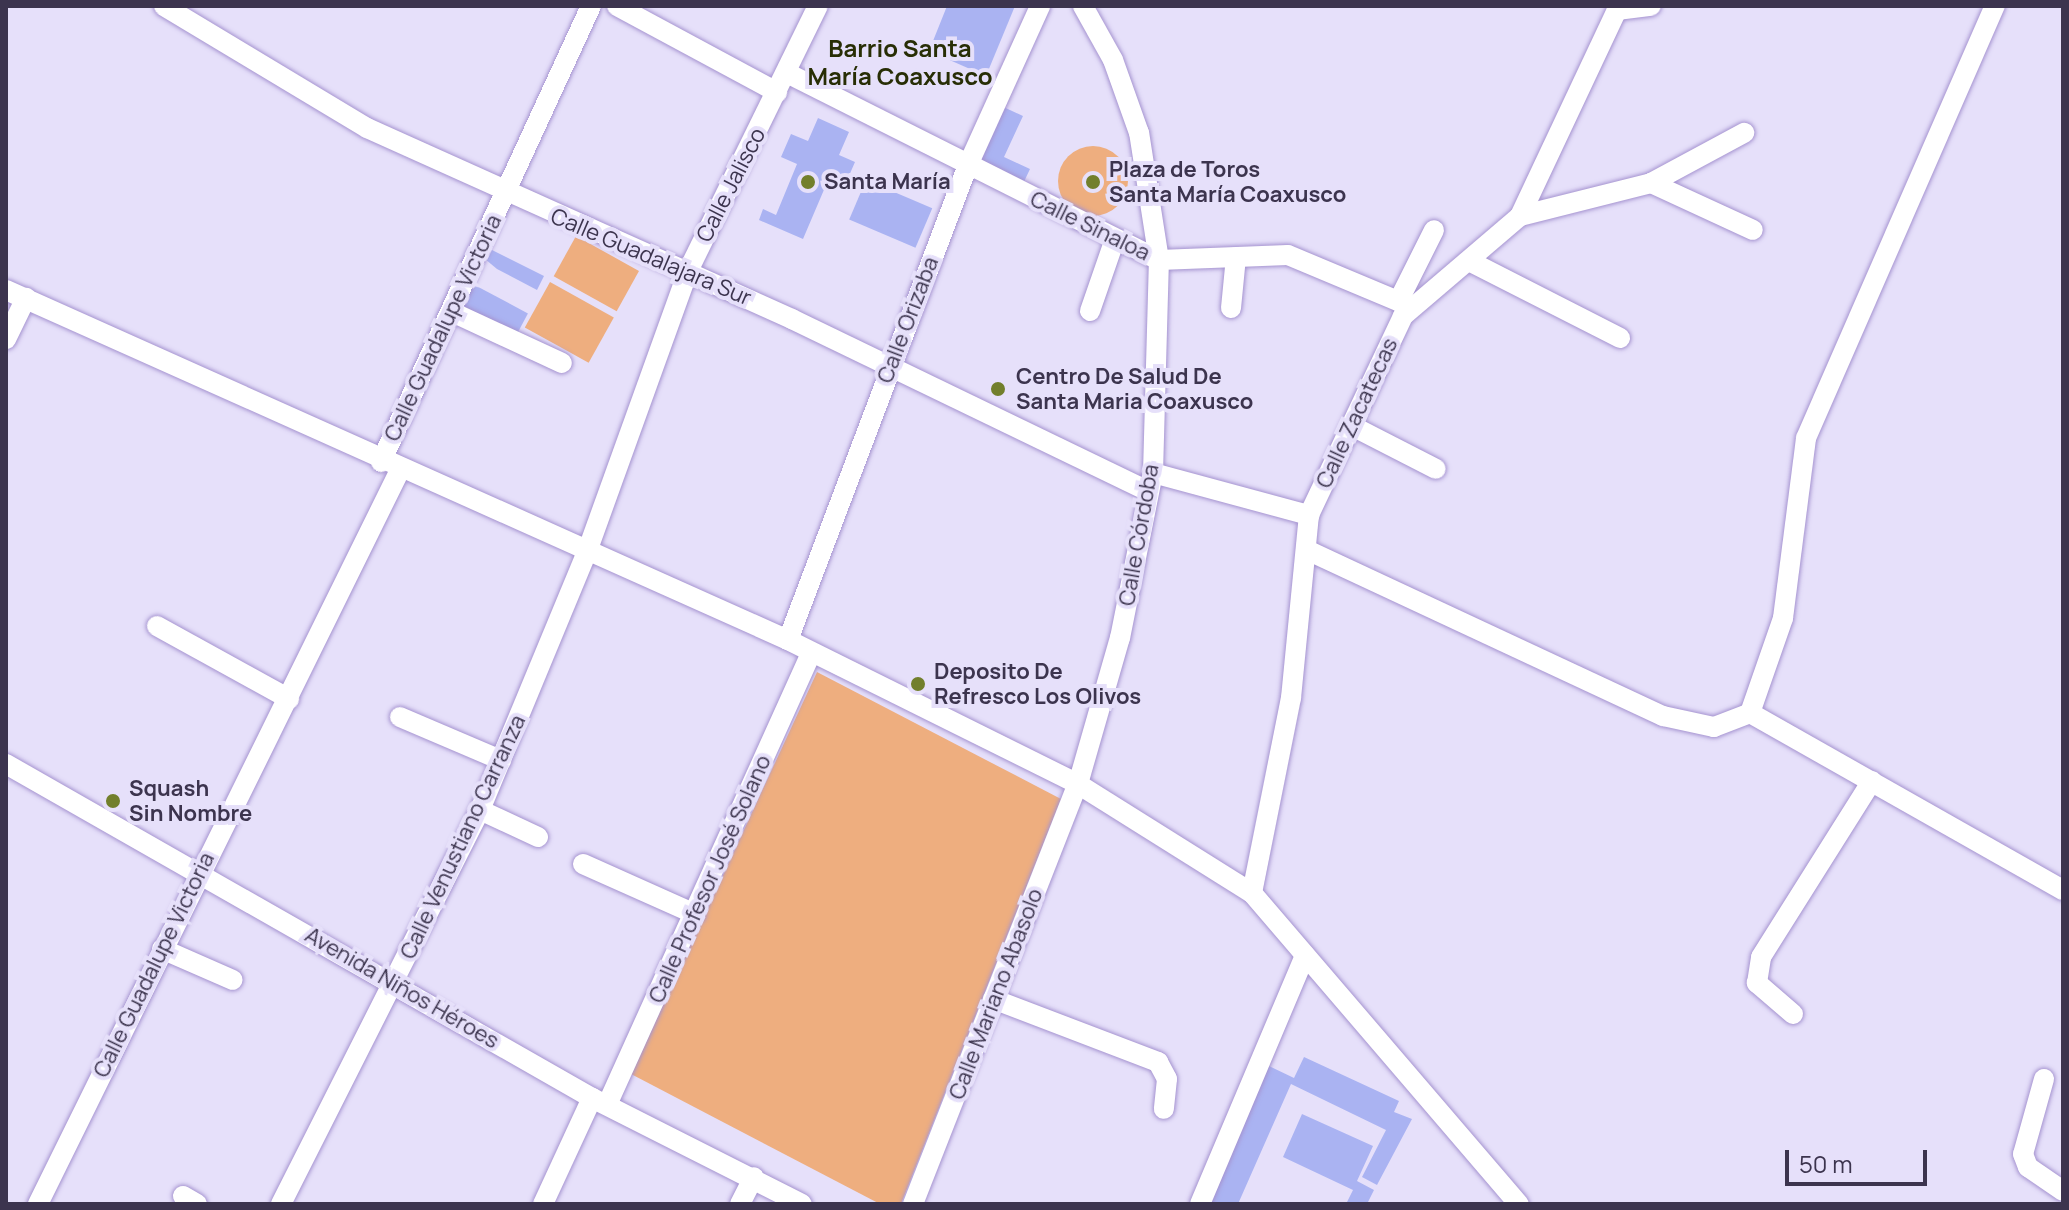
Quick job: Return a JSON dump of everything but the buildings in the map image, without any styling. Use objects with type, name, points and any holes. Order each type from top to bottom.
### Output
[{"type":"street","name":"Calle Guadalajara Sur","points":[[164,6],[367,128],[506,194],[688,271],[890,368],[1150,482],[1309,515]]},
{"type":"street","name":"Calle Guadalupe Victoria","points":[[38,1204],[199,869],[289,699],[390,466],[452,312],[591,6]]},
{"type":"street","points":[[617,6],[777,92]]},
{"type":"street","name":"Calle Jalisco","points":[[588,549],[688,271],[777,92],[789,74],[818,6]]},
{"type":"street","name":"Calle Orizaba","points":[[788,640],[968,165],[1040,6]]},
{"type":"street","name":"Calle Córdoba","points":[[1078,784],[1120,638],[1150,482],[1159,260],[1139,133],[1113,60],[1083,6]]},
{"type":"street","points":[[1618,8],[1651,6]]},
{"type":"street","points":[[1309,551],[1663,716],[1714,727],[1750,713],[1783,618],[1806,438],[1995,6]]},
{"type":"street","name":"Calle Zacatecas","points":[[1252,893],[1291,698],[1309,551],[1309,515],[1352,426],[1405,303],[1473,263],[1520,216],[1618,8]]},
{"type":"street","name":"Calle Sinaloa","points":[[789,74],[1159,260],[1236,257],[1306,259],[1405,303]]},
{"type":"street","points":[[1520,216],[1651,183],[1744,133]]},
{"type":"street","points":[[1651,183],[1753,230]]},
{"type":"street","points":[[1405,303],[1434,230]]},
{"type":"street","points":[[1090,311],[1115,239]]},
{"type":"street","points":[[1231,308],[1236,257]]},
{"type":"street","points":[[1473,263],[1620,338]]},
{"type":"street","points":[[6,290],[390,466],[588,549],[788,640],[1078,784],[1252,893],[1507,1199]]},
{"type":"street","points":[[6,339],[26,298]]},
{"type":"street","points":[[452,312],[562,363]]},
{"type":"street","points":[[1352,426],[1436,469]]},
{"type":"street","name":"Calle Venustiano Carranza","points":[[281,1204],[480,810],[588,549]]},
{"type":"street","points":[[157,626],[289,699]]},
{"type":"street","name":"Calle Profesor José Solano","points":[[543,1204],[600,1102],[695,914],[812,652]]},
{"type":"street","points":[[1750,713],[2063,890]]},
{"type":"street","points":[[400,717],[501,760]]},
{"type":"street","name":"Avenida Niños Héroes","points":[[6,764],[199,869],[600,1102],[754,1177],[802,1204]]},
{"type":"street","points":[[1793,1014],[1757,983],[1761,957],[1872,781]]},
{"type":"street","name":"Calle Mariano Abasolo","points":[[913,1204],[1078,784]]},
{"type":"street","points":[[480,810],[538,837]]},
{"type":"street","points":[[583,864],[695,914]]},
{"type":"street","points":[[162,949],[233,980]]},
{"type":"street","points":[[1200,1204],[1305,955]]},
{"type":"street","points":[[993,999],[1158,1062],[1167,1079],[1164,1109]]},
{"type":"street","points":[[2044,1079],[2023,1154],[2028,1167],[2063,1191]]},
{"type":"street","points":[[740,1204],[754,1177]]},
{"type":"shaded area","name":"Plaza de Toros Santa María Coaxusco","points":[[1086,146],[1100,146],[1122,161],[1128,181],[1126,194],[1118,206],[1100,216],[1086,216],[1064,201],[1058,188],[1058,174],[1073,152]]},
{"type":"shaded area","points":[[576,236],[639,271],[617,311],[554,276]]},
{"type":"shaded area","points":[[550,282],[614,317],[589,363],[525,327]]},
{"type":"shaded area","points":[[817,672],[1061,799],[901,1204],[880,1204],[631,1074]]},
{"type":"place","name":"Santa María","points":[[808,182]]},
{"type":"place","name":"Plaza de Toros Santa María Coaxusco","points":[[1093,182]]},
{"type":"place","name":"Centro De Salud De Santa Maria Coaxusco","points":[[998,389]]},
{"type":"place","name":"Deposito De Refresco Los Olivos","points":[[918,684]]},
{"type":"place","name":"Squash Sin Nombre","points":[[113,801]]},
{"type":"district","name":"Barrio Santa María Coaxusco","points":[[900,62]]}]
